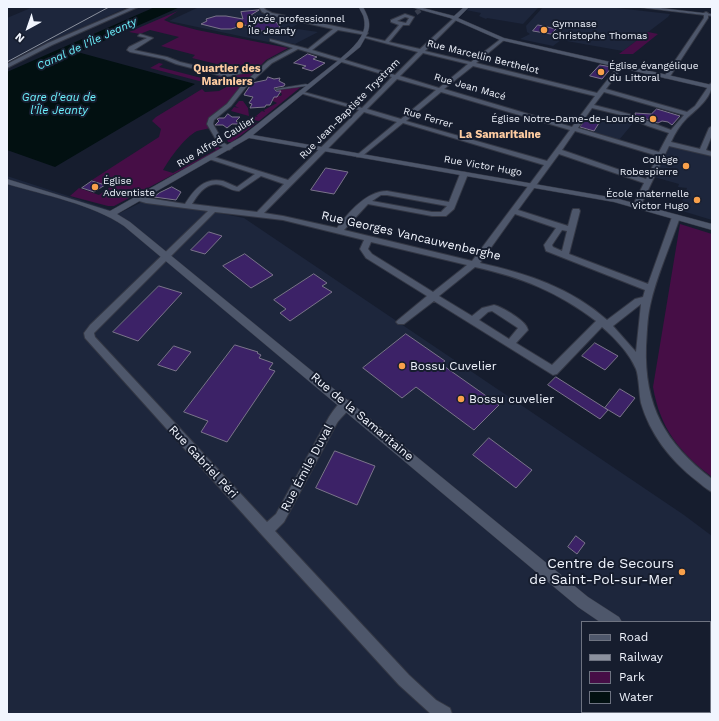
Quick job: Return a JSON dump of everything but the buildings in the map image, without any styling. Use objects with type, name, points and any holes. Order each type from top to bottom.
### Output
[{"type":"street","points":[[7,66],[50,44],[136,7]]},
{"type":"street","name":"Rue Marcellin Berthelot","points":[[261,7],[270,14],[337,28],[422,51],[688,114]]},
{"type":"street","points":[[361,7],[367,20],[365,35]]},
{"type":"street","points":[[413,7],[419,10],[456,16]]},
{"type":"street","name":"Rue Jean-Baptiste Trystram","points":[[259,215],[290,182],[466,7]]},
{"type":"street","points":[[638,7],[709,14]]},
{"type":"street","points":[[653,7],[709,14]]},
{"type":"street","points":[[402,24],[394,21],[404,15],[410,15],[419,10],[447,14],[456,16],[474,27],[502,39],[712,87],[697,107],[688,114],[672,132],[637,205]]},
{"type":"street","points":[[667,77],[709,14]]},
{"type":"street","points":[[386,42],[402,24],[408,22],[412,17],[410,15]]},
{"type":"street","points":[[308,51],[337,28]]},
{"type":"street","points":[[140,35],[151,38],[132,47],[131,50],[149,56],[167,58],[178,63],[228,75],[245,70],[260,72]]},
{"type":"street","name":"Rue Alfred Caulier","points":[[110,214],[248,136],[356,48],[365,35]]},
{"type":"street","points":[[359,156],[502,39]]},
{"type":"street","name":"Rue Jean Macé","points":[[272,40],[662,155]]},
{"type":"street","points":[[229,148],[221,144],[210,124],[210,120],[228,106],[244,86],[275,59],[298,47]]},
{"type":"street","points":[[401,322],[474,264],[620,66]]},
{"type":"street","points":[[277,89],[306,85],[310,86]]},
{"type":"street","name":"Rue Ferrer","points":[[302,92],[548,164]]},
{"type":"street","points":[[590,106],[624,114],[672,132]]},
{"type":"street","points":[[702,151],[712,128]]},
{"type":"street","name":"Rue Victor Hugo","points":[[248,136],[637,205],[712,227]]},
{"type":"street","points":[[667,143],[712,154]]},
{"type":"street","points":[[557,151],[648,182]]},
{"type":"street","points":[[211,158],[290,182]]},
{"type":"street","points":[[187,206],[198,189],[209,184],[221,183],[240,189],[260,174]]},
{"type":"street","points":[[367,202],[434,214],[447,212],[452,205],[464,174]]},
{"type":"street","name":"Rue de la Samaritaine","points":[[7,181],[110,214],[131,226],[579,598],[613,621]]},
{"type":"street","points":[[339,231],[343,225],[375,195],[384,193],[452,205]]},
{"type":"street","name":"Rue Georges Vancauwenberghe","points":[[139,198],[146,201],[286,218],[515,274],[548,286],[576,302],[617,336],[630,351],[642,371]]},
{"type":"street","name":"Rue Gabriel Péri","points":[[214,209],[93,327],[89,332],[91,341],[404,680],[431,705],[444,714]]},
{"type":"street","points":[[513,211],[571,230]]},
{"type":"street","points":[[565,255],[576,211]]},
{"type":"street","points":[[676,216],[646,302],[641,346],[642,371],[648,411],[660,433],[678,458],[712,486]]},
{"type":"street","points":[[560,227],[548,247],[650,289]]},
{"type":"street","points":[[368,239],[364,249],[368,255],[553,371],[604,324],[638,301],[644,300],[646,302]]},
{"type":"street","points":[[472,321],[486,309],[492,308],[520,324],[524,330],[510,344]]},
{"type":"street","name":"Rue Émile Duval","points":[[266,531],[280,518],[335,416],[347,404]]},
{"type":"shaded area","points":[[33,7],[128,7],[58,38],[7,63],[7,18]]},
{"type":"shaded area","name":"Lycée professionnel Île Jeanty","points":[[199,7],[243,7],[259,10],[261,13],[301,22],[291,28],[318,32],[295,44],[273,40],[268,42],[169,21]]},
{"type":"shaded area","points":[[470,7],[538,8],[523,24],[486,19],[479,16],[481,13],[466,10]]},
{"type":"shaded area","points":[[543,7],[608,7],[670,14],[623,51],[561,40],[553,46],[520,39],[530,34],[527,32],[526,26]]},
{"type":"shaded area","points":[[603,117],[612,119],[614,117],[634,122],[619,140],[579,127],[586,120],[599,123]]},
{"type":"shaded area","name":"Collège Robespierre","points":[[670,146],[712,156],[712,220],[679,210],[687,188],[678,187],[679,184],[654,177]]},
{"type":"shaded area","points":[[7,176],[120,213],[148,199],[244,218],[684,515],[712,536],[712,714],[7,714]]},
{"type":"green space","points":[[178,11],[164,20],[197,30],[288,48],[266,60],[258,68],[241,70],[192,58],[195,55],[161,46],[179,37],[150,30],[140,34],[129,32]]},
{"type":"green space","points":[[648,32],[658,34],[633,54],[619,54]]},
{"type":"green space","points":[[159,63],[163,64],[159,67],[213,81],[220,75],[246,72],[254,73],[244,82],[233,82],[226,85],[199,81],[150,68]]},
{"type":"green space","points":[[234,83],[243,84],[228,103],[208,120],[207,123],[210,128],[197,131],[192,134],[174,154],[163,170],[173,173],[216,150],[214,148],[218,147],[221,149],[114,206],[108,206],[70,196],[79,188],[99,195],[110,187],[92,180],[159,137],[161,129],[152,121],[156,117],[202,89],[205,92],[219,91]]},
{"type":"green space","points":[[302,86],[259,121],[248,119],[251,116],[258,117],[256,116],[262,111],[265,112],[264,110],[277,103],[267,98],[268,95],[281,96],[282,94],[278,90]]},
{"type":"green space","points":[[239,101],[243,101],[248,108],[249,116],[231,111],[234,107],[239,108],[235,106]]},
{"type":"green space","points":[[246,120],[257,123],[232,142],[228,142],[225,134],[241,126]]},
{"type":"green space","points":[[680,224],[712,234],[712,477],[690,458],[673,438],[661,415],[656,402],[653,387]]},
{"type":"water","name":"Gare d'eau de l'Île Jeanty","points":[[155,7],[180,7],[81,51],[81,53],[195,84],[55,167],[7,150],[7,72]]},
{"type":"tunnel","points":[[416,13],[420,10]]},
{"type":"railway","points":[[7,62],[109,7]]},
{"type":"place","name":"Lycée professionnel Île Jeanty","points":[[240,25]]},
{"type":"place","name":"Gymnase Christophe Thomas","points":[[544,30]]},
{"type":"place","name":"Église évangélique du Littoral","points":[[601,72]]},
{"type":"place","name":"Église Notre-Dame-de-Lourdes","points":[[653,119]]},
{"type":"place","name":"Collège Robespierre","points":[[686,166]]},
{"type":"place","name":"Église Adventiste","points":[[95,187]]},
{"type":"place","name":"École maternelle Victor Hugo","points":[[697,200]]},
{"type":"place","name":"Bossu Cuvelier","points":[[402,366]]},
{"type":"place","name":"Bossu cuvelier","points":[[461,399]]},
{"type":"place","name":"Centre de Secours de Saint-Pol-sur-Mer","points":[[682,572]]},
{"type":"district","name":"Quartier des Mariniers","points":[[227,75]]},
{"type":"district","name":"La Samaritaine","points":[[500,135]]},
{"type":"water label","name":"Canal de l'Île Jeanty","points":[[87,44]]}]
